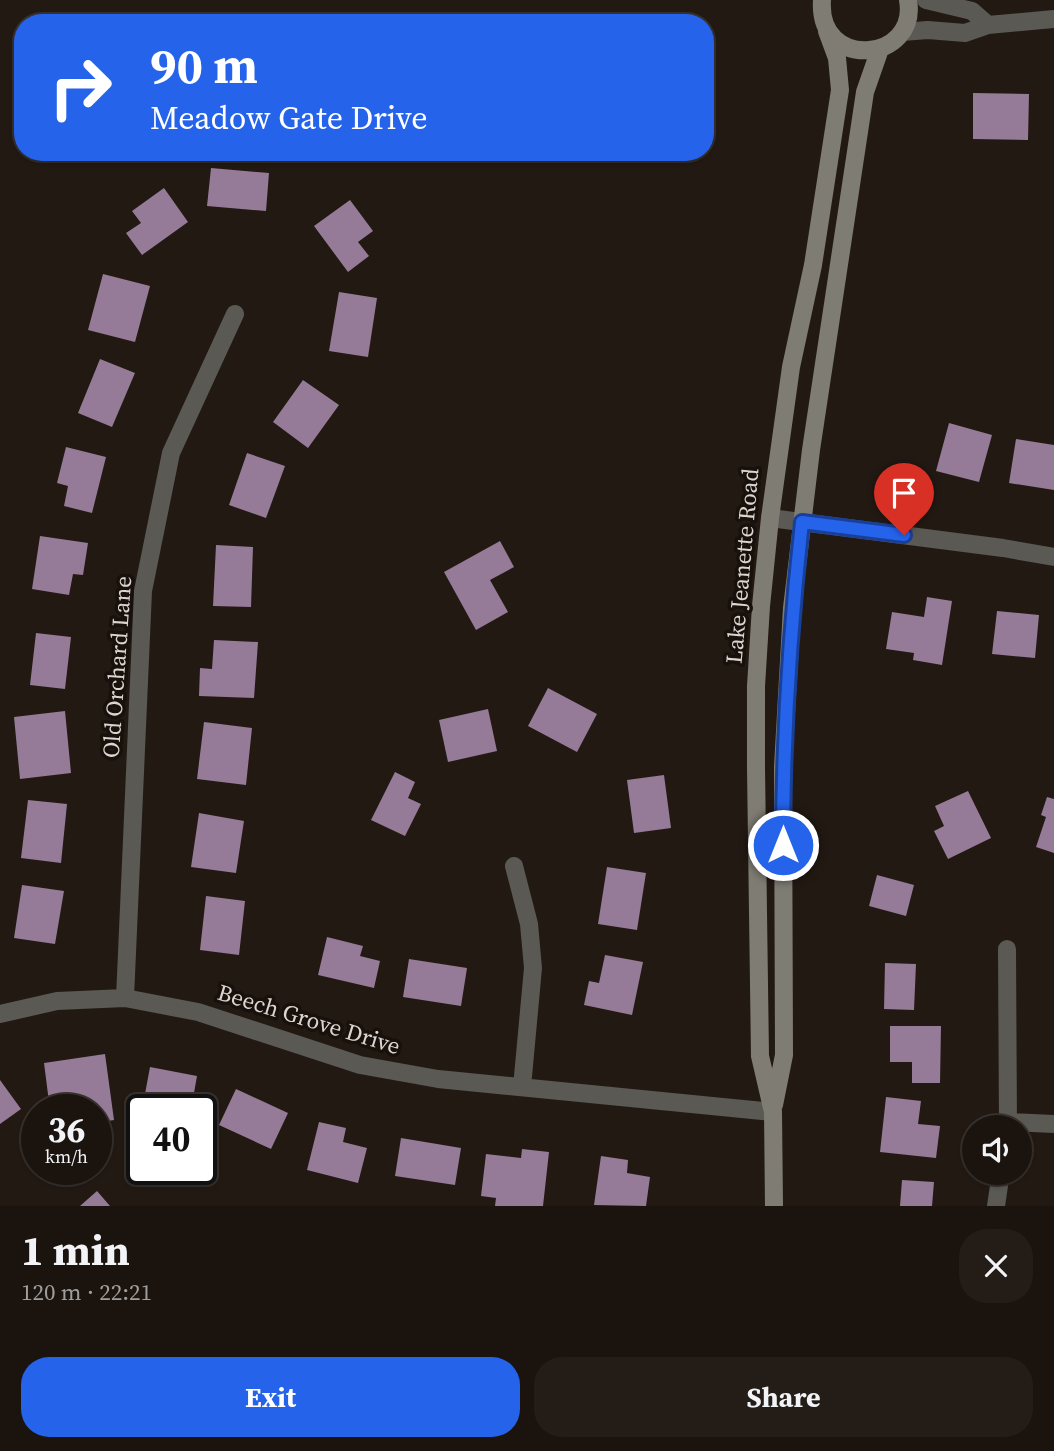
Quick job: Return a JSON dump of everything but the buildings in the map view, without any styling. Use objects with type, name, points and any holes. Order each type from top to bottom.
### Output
[{"type":"street","name":"Lake Jeanette Road","points":[[774,1206],[773,1112],[760,1055],[756,686],[770,518],[791,367],[813,265],[840,90],[837,58],[822,16],[822,0]]},
{"type":"street","points":[[827,31],[837,42],[850,49],[866,52],[880,49],[902,32],[908,19],[908,0]]},
{"type":"street","points":[[926,0],[972,11],[988,24]]},
{"type":"street","points":[[902,32],[928,30],[965,33],[988,24],[1054,19]]},
{"type":"street","name":"Lake Jeanette Road","points":[[773,1112],[785,1055],[783,766],[791,621],[802,522],[865,92],[880,49]]},
{"type":"street","name":"Old Orchard Lane","points":[[125,998],[143,591],[171,453],[236,314]]},
{"type":"street","points":[[770,518],[1054,557]]},
{"type":"street","points":[[514,866],[529,924],[533,968],[522,1087]]},
{"type":"street","points":[[1007,949],[1009,1115]]},
{"type":"street","name":"Beech Grove Drive","points":[[0,1014],[57,1001],[125,998],[198,1012],[360,1065],[438,1079],[773,1112]]},
{"type":"street","points":[[1032,1124],[1054,1124]]},
{"type":"street","points":[[996,1206],[999,1185]]},
{"type":"route","points":[[783,845],[786,686],[802,522],[904,535]]}]
